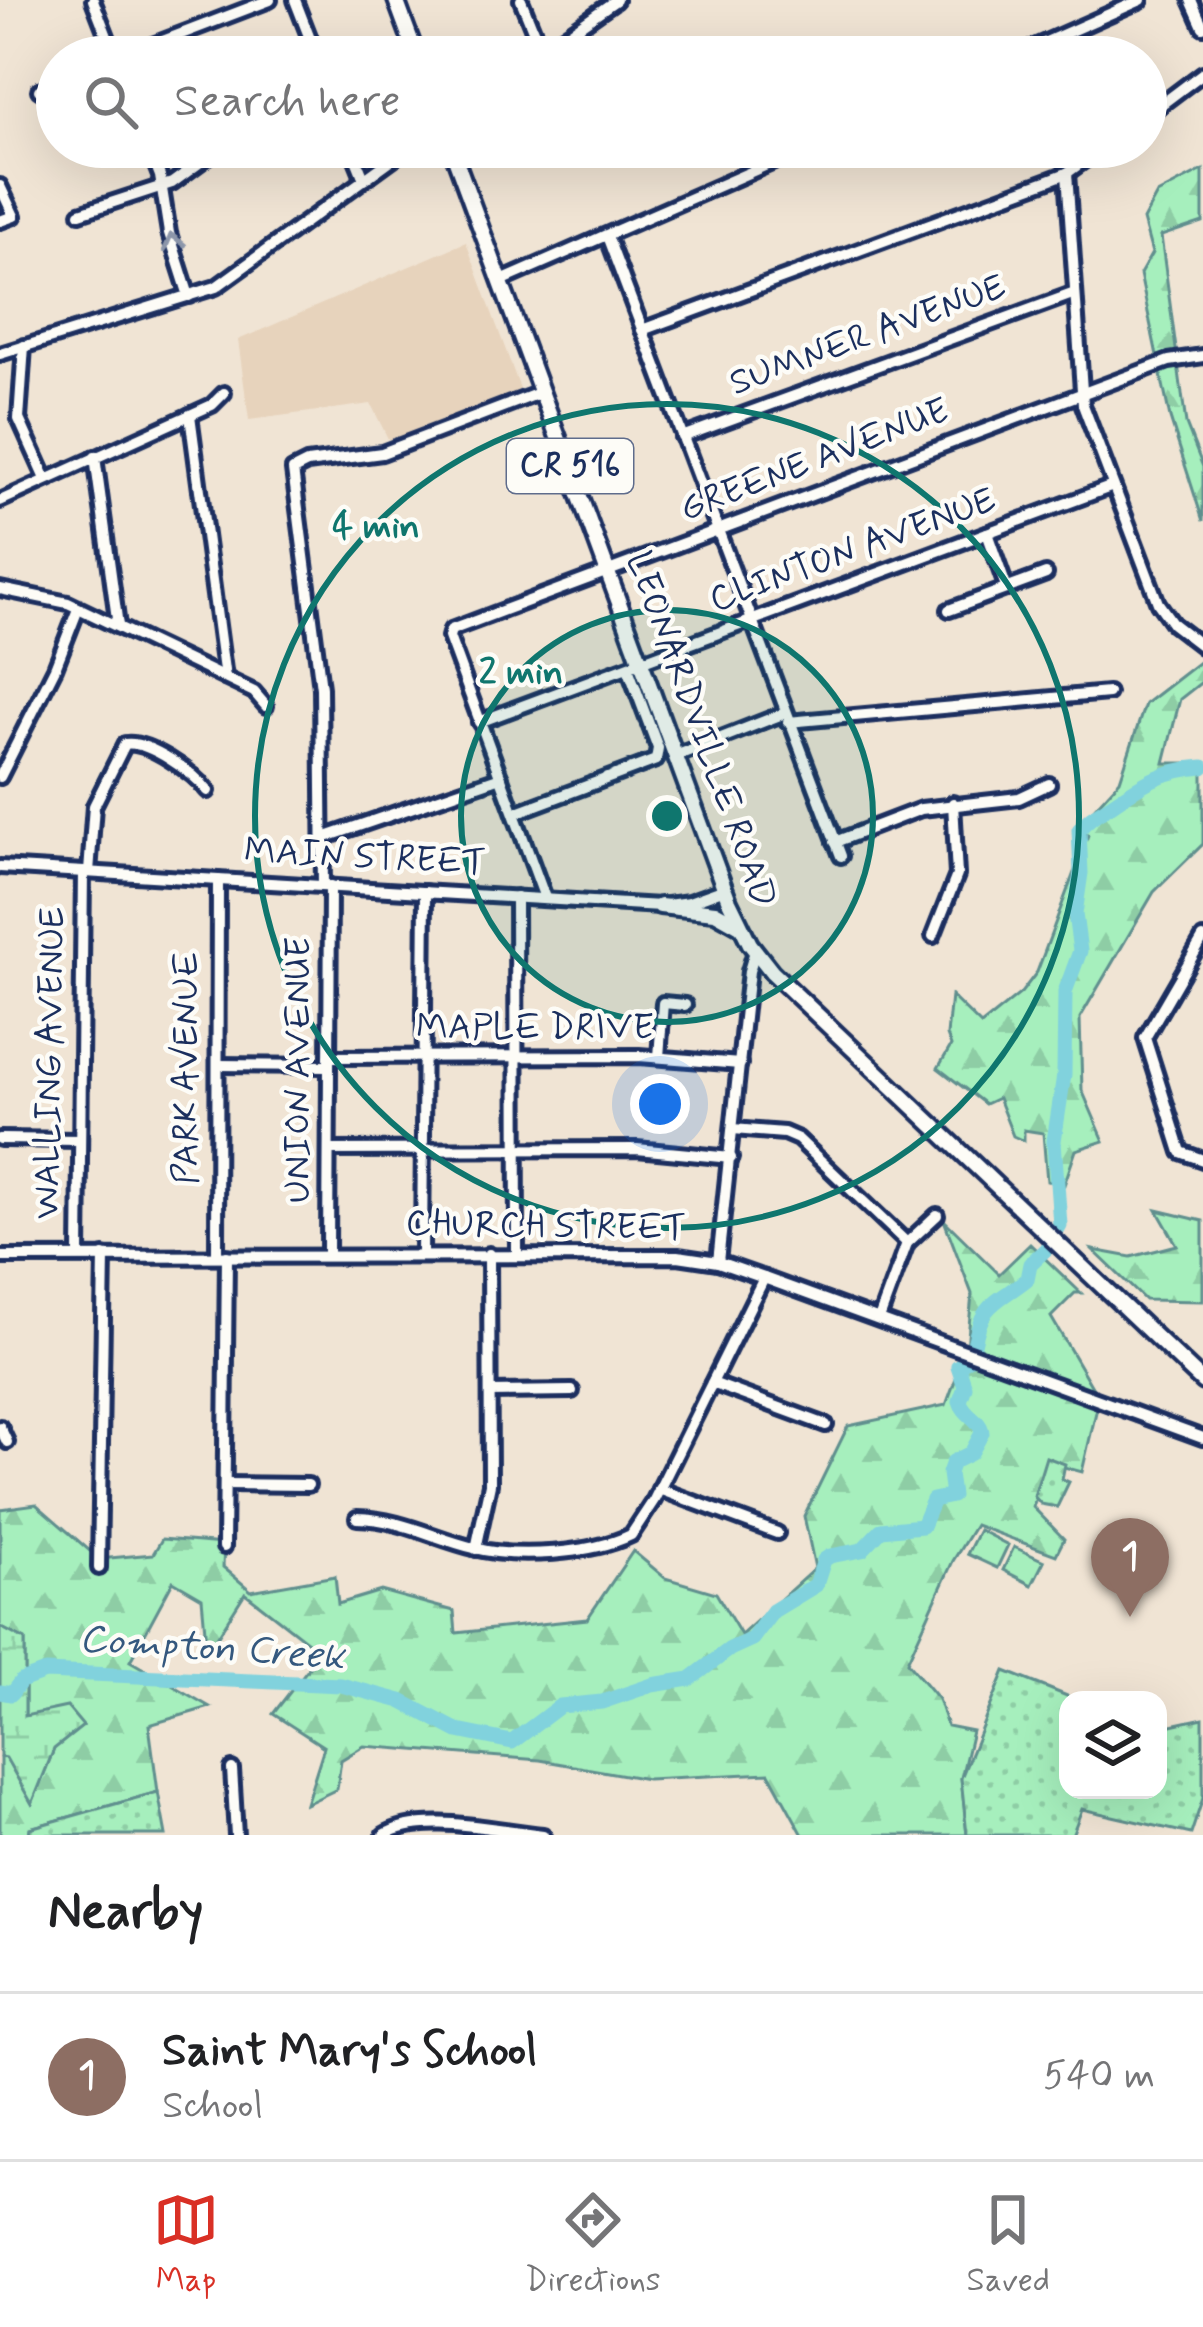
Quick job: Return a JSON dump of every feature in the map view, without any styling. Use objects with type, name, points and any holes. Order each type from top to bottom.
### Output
[{"type":"main road","points":[[396,0],[409,36]]},
{"type":"main road","name":"LEONARDVILLE ROAD","points":[[459,168],[609,571],[636,665],[678,755],[725,890],[754,951],[1203,1382]]},
{"type":"main road","points":[[660,905],[715,912],[740,926]]},
{"type":"street","points":[[93,0],[109,36]]},
{"type":"street","points":[[174,36],[270,0]]},
{"type":"street","points":[[295,0],[309,36]]},
{"type":"street","points":[[521,0],[532,36]]},
{"type":"street","points":[[565,36],[616,0]]},
{"type":"street","points":[[1060,36],[1141,0]]},
{"type":"street","points":[[1191,0],[1203,27]]},
{"type":"street","points":[[577,28],[581,36]]},
{"type":"street","points":[[1167,100],[1203,73]]},
{"type":"street","points":[[156,168],[169,233],[189,296]]},
{"type":"street","points":[[80,213],[162,186],[189,168]]},
{"type":"street","points":[[360,168],[364,179]]},
{"type":"street","points":[[0,354],[223,283],[379,168]]},
{"type":"street","points":[[501,281],[761,168]]},
{"type":"street","points":[[642,330],[1073,168]]},
{"type":"street","points":[[1067,172],[1081,394],[1162,610],[1203,646]]},
{"type":"street","points":[[0,187],[14,216],[0,220]]},
{"type":"street","points":[[607,236],[841,856]]},
{"type":"street","name":"SUMNER AVENUE","points":[[682,437],[1075,292]]},
{"type":"street","points":[[24,346],[19,419],[46,479]]},
{"type":"street","name":"GREENE AVENUE","points":[[479,722],[449,637],[451,630],[1081,394],[1169,362],[1203,356]]},
{"type":"street","name":"UNION AVENUE","points":[[328,1254],[321,688],[293,470],[308,463],[382,453],[542,392]]},
{"type":"street","points":[[0,501],[190,415],[224,393]]},
{"type":"street","points":[[190,415],[225,678]]},
{"type":"street","points":[[95,457],[118,626]]},
{"type":"street","name":"CLINTON AVENUE","points":[[479,722],[1113,486]]},
{"type":"street","points":[[987,533],[1007,589]]},
{"type":"street","points":[[949,610],[1046,574]]},
{"type":"street","points":[[0,589],[78,608],[254,692],[266,706]]},
{"type":"street","points":[[0,777],[55,668],[78,608]]},
{"type":"street","points":[[515,813],[656,760],[658,748],[636,665]]},
{"type":"street","points":[[678,755],[787,717],[1108,693]]},
{"type":"street","points":[[479,722],[545,898]]},
{"type":"street","name":"WALLING AVENUE","points":[[79,1256],[86,872],[94,806],[125,744],[136,742],[186,769],[208,791]]},
{"type":"street","points":[[323,838],[501,777]]},
{"type":"street","points":[[835,842],[921,809],[1019,798],[1048,784]]},
{"type":"street","points":[[934,936],[957,874],[953,803]]},
{"type":"street","name":"MAIN STREET","points":[[0,867],[660,905],[725,890]]},
{"type":"street","name":"PARK AVENUE","points":[[218,880],[224,1546]]},
{"type":"street","points":[[422,1254],[424,892]]},
{"type":"street","points":[[516,896],[517,1254]]},
{"type":"street","points":[[1203,938],[1145,1042],[1181,1152],[1203,1160]]},
{"type":"street","points":[[718,1262],[748,971],[754,951]]},
{"type":"street","points":[[659,1057],[663,1003],[685,1005]]},
{"type":"street","name":"MAPLE DRIVE","points":[[218,1065],[422,1056],[659,1057],[740,1064]]},
{"type":"street","points":[[734,1129],[784,1133],[798,1139],[907,1243]]},
{"type":"street","points":[[0,1139],[80,1139]]},
{"type":"street","points":[[329,1150],[637,1149],[731,1158]]},
{"type":"street","points":[[879,1319],[907,1243],[937,1215]]},
{"type":"street","points":[[476,1549],[490,1484],[489,1254]]},
{"type":"street","name":"CHURCH STREET","points":[[0,1257],[656,1254],[718,1262],[1203,1438]]},
{"type":"street","points":[[99,1568],[104,1256]]},
{"type":"street","points":[[357,1518],[402,1522],[476,1549],[529,1554],[621,1540],[634,1532],[659,1489],[764,1278]]},
{"type":"street","points":[[712,1383],[826,1425]]},
{"type":"street","points":[[490,1392],[572,1391]]},
{"type":"street","points":[[0,1427],[7,1442]]},
{"type":"street","points":[[225,1484],[308,1485]]},
{"type":"street","points":[[659,1489],[777,1532]]},
{"type":"street","points":[[232,1769],[236,1835]]},
{"type":"street","points":[[384,1835],[422,1822],[543,1835]]},
{"type":"shaded area","points":[[466,242],[523,397],[391,445],[371,404],[249,420],[238,340]]},
{"type":"green space","points":[[1203,170],[1203,222],[1161,236],[1186,424],[1203,467],[1203,521],[1170,418],[1140,274],[1152,253],[1143,220],[1157,194]]},
{"type":"green space","points":[[1203,659],[1203,681],[1180,699],[1164,763],[1203,763],[1203,844],[1154,892],[1080,1018],[1082,1090],[1104,1141],[1076,1150],[1064,1185],[1047,1181],[1043,1133],[1024,1130],[1024,1141],[1013,1136],[998,1098],[985,1104],[938,1068],[951,1046],[947,1035],[951,996],[981,1025],[1021,993],[1037,972],[1088,835],[1078,826],[1120,780],[1145,704]]},
{"type":"green space","points":[[1157,1210],[1203,1221],[1203,1301],[1145,1300],[1093,1250],[1131,1257],[1177,1245]]},
{"type":"green space","points":[[944,1220],[999,1274],[1030,1244],[1081,1293],[1075,1293],[1051,1317],[1099,1399],[1082,1472],[1046,1462],[1033,1507],[1064,1539],[1056,1555],[975,1525],[953,1561],[907,1662],[938,1699],[947,1726],[972,1731],[961,1778],[967,1835],[803,1835],[769,1773],[647,1779],[540,1760],[364,1746],[341,1760],[337,1789],[306,1804],[324,1747],[273,1714],[321,1652],[245,1593],[207,1653],[202,1598],[173,1581],[130,1661],[210,1707],[149,1725],[158,1792],[30,1828],[29,1835],[0,1835],[0,1758],[6,1757],[32,1803],[54,1749],[25,1717],[25,1640],[0,1627],[0,1509],[36,1504],[99,1559],[153,1554],[162,1539],[224,1544],[223,1567],[251,1591],[335,1576],[338,1604],[381,1591],[454,1611],[456,1633],[587,1619],[633,1551],[665,1578],[716,1593],[741,1635],[815,1568],[804,1516],[848,1426],[946,1405],[967,1348],[972,1294]]},
{"type":"green space","points":[[1046,1457],[1065,1464],[1062,1479],[1069,1482],[1057,1507],[1041,1504],[1034,1496]]},
{"type":"green space","points":[[979,1530],[1008,1545],[997,1568],[967,1554]]},
{"type":"green space","points":[[1014,1547],[1044,1561],[1032,1585],[1003,1570]]},
{"type":"green space","points":[[0,1627],[25,1640],[25,1716],[67,1707],[83,1726],[54,1749],[32,1804],[6,1758],[0,1757]]},
{"type":"green space","points":[[1005,1671],[1059,1693],[1059,1799],[1167,1799],[1167,1726],[1203,1718],[1203,1798],[1191,1834],[1082,1809],[1072,1835],[967,1835],[961,1778]]},
{"type":"green space","points":[[158,1792],[166,1835],[29,1835],[30,1828]]},
{"type":"waterway","points":[[974,1345],[986,1312],[1027,1279],[1030,1264],[1060,1225],[1054,1141],[1064,1075],[1065,992],[1080,951],[1075,914],[1081,873],[1079,830],[1144,784],[1176,771],[1203,767]]},
{"type":"waterway","name":"Compton Creek","points":[[0,1692],[11,1694],[21,1681],[45,1672],[341,1685],[401,1701],[458,1731],[512,1742],[560,1706],[602,1702],[652,1685],[690,1679],[752,1639],[773,1611],[816,1585],[824,1560],[830,1556],[862,1550],[881,1530],[922,1526],[933,1500],[952,1496],[949,1473],[953,1462],[971,1453],[982,1433],[960,1401],[965,1387],[958,1366],[969,1359]]},
{"type":"place","name":"Saint Mary's School","points":[[1130,1617]]}]
